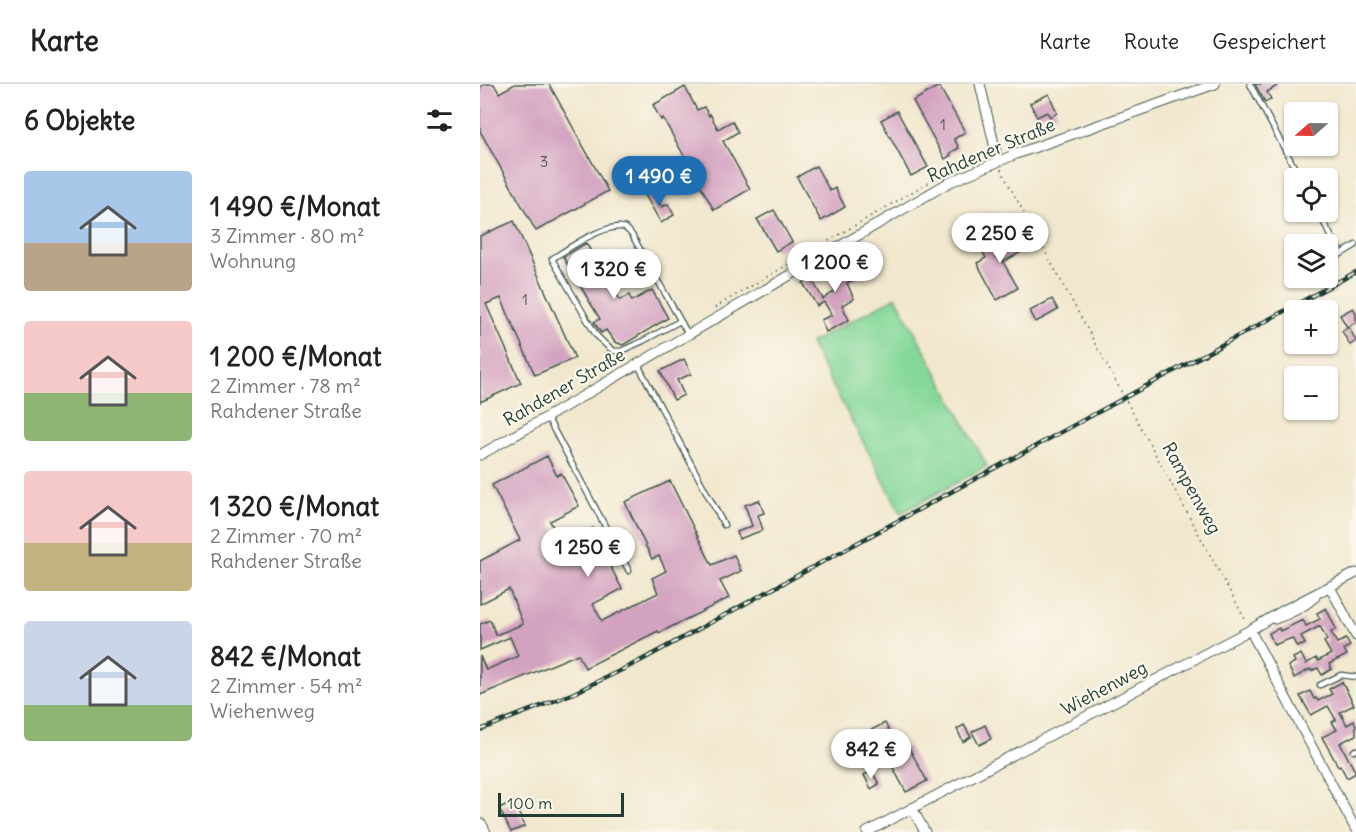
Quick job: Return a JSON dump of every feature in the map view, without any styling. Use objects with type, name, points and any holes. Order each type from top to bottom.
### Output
[{"type":"street","points":[[980,84],[998,161]]},
{"type":"street","name":"Rahdener Straße","points":[[480,455],[948,183],[998,161],[1215,84]]},
{"type":"street","points":[[1355,630],[1330,587],[1356,573]]},
{"type":"street","name":"Wiehenweg","points":[[867,832],[1266,621],[1297,610],[1330,587]]},
{"type":"street","points":[[1250,630],[1356,830]]},
{"type":"street","points":[[912,808],[925,832]]},
{"type":"street","points":[[480,826],[483,832]]},
{"type":"lane","points":[[1250,84],[1295,168]]},
{"type":"lane","points":[[1323,222],[1341,254],[1356,246]]},
{"type":"lane","points":[[680,321],[621,351],[614,351],[596,334],[552,259],[576,243],[598,233],[612,228],[627,229],[688,334]]},
{"type":"lane","points":[[637,363],[724,525]]},
{"type":"lane","points":[[547,417],[629,571]]},
{"type":"lane","points":[[1320,685],[1341,675],[1356,676]]},
{"type":"path","name":"Rampenweg","points":[[998,161],[1009,187],[1250,630]]},
{"type":"green space","points":[[896,297],[987,466],[901,513],[810,343]]},
{"type":"building","points":[[485,84],[494,84],[499,93],[515,84],[549,84],[608,191],[536,231],[480,131],[480,87]]},
{"type":"building","points":[[1255,84],[1280,84],[1267,92],[1271,99],[1265,102]]},
{"type":"building","points":[[939,86],[965,132],[954,139],[959,148],[945,159],[913,101]]},
{"type":"building","points":[[685,87],[697,110],[704,107],[718,129],[732,121],[738,132],[723,141],[750,189],[714,210],[663,118],[661,120],[653,105]]},
{"type":"building","points":[[1049,94],[1057,113],[1050,117],[1047,112],[1037,117],[1030,103]]},
{"type":"building","points":[[897,111],[928,167],[911,176],[881,120]]},
{"type":"building","points":[[816,166],[830,191],[835,188],[845,207],[821,221],[797,177]]},
{"type":"building","points":[[653,190],[662,207],[668,204],[674,215],[661,223],[645,195]]},
{"type":"building","points":[[774,210],[792,242],[776,251],[757,219]]},
{"type":"building","points":[[514,221],[575,358],[535,375],[501,298],[486,304],[521,383],[480,402],[480,236]]},
{"type":"building","points":[[1018,228],[1023,237],[1019,239],[1025,250],[1003,262],[1018,288],[997,300],[977,263],[986,258],[975,239],[984,235],[996,257],[1011,249],[1004,235]]},
{"type":"building","points":[[586,243],[620,300],[629,295],[632,301],[652,290],[668,318],[623,345],[615,342],[606,330],[601,333],[594,322],[600,319],[563,257]]},
{"type":"building","points":[[849,258],[858,277],[847,283],[854,299],[842,305],[849,320],[826,332],[821,320],[832,315],[824,302],[817,306],[803,283],[811,278],[823,299],[835,291],[825,270]]},
{"type":"building","points":[[1052,299],[1058,310],[1036,322],[1030,311]]},
{"type":"building","points":[[1353,308],[1356,313],[1356,322],[1347,327],[1340,315]]},
{"type":"building","points":[[1349,327],[1356,341],[1350,345],[1342,331]]},
{"type":"building","points":[[684,359],[691,374],[677,380],[684,395],[674,400],[660,371]]},
{"type":"building","points":[[547,456],[557,476],[561,473],[579,506],[550,521],[555,531],[548,542],[555,556],[571,539],[593,528],[622,589],[593,604],[602,621],[658,593],[652,578],[666,571],[659,556],[652,559],[625,502],[670,481],[712,565],[734,555],[741,571],[720,581],[729,598],[659,633],[658,631],[585,668],[578,654],[480,695],[480,656],[486,670],[518,656],[510,637],[480,650],[480,624],[490,620],[496,635],[523,624],[509,589],[480,604],[480,561],[520,540],[492,485]]},
{"type":"building","points":[[759,500],[764,513],[758,515],[763,530],[739,539],[737,532],[752,526],[745,505]]},
{"type":"building","points":[[1326,608],[1336,629],[1331,632],[1337,643],[1346,639],[1350,646],[1344,649],[1347,655],[1329,664],[1332,669],[1322,675],[1318,668],[1311,671],[1310,669],[1294,678],[1288,666],[1295,662],[1293,658],[1301,654],[1306,664],[1316,658],[1318,661],[1331,654],[1324,642],[1327,640],[1320,626],[1301,636],[1305,644],[1297,647],[1292,638],[1274,645],[1269,633],[1279,628],[1280,631],[1303,620],[1306,626],[1320,619],[1317,613]]},
{"type":"building","points":[[1342,682],[1354,705],[1340,712],[1347,725],[1354,721],[1356,725],[1356,735],[1340,743],[1356,773],[1347,778],[1322,737],[1337,730],[1332,722],[1336,720],[1328,706],[1311,715],[1300,696],[1310,691],[1314,699],[1318,701],[1332,694],[1329,689]]},
{"type":"building","points":[[885,723],[899,751],[908,746],[927,781],[906,792],[882,747],[867,755],[857,737]]},
{"type":"building","points":[[964,725],[971,737],[963,742],[957,729]]},
{"type":"building","points":[[985,725],[991,739],[979,745],[972,732]]},
{"type":"building","points":[[872,771],[879,784],[871,789],[864,775]]},
{"type":"building","points":[[513,802],[525,826],[511,832],[499,808]]},
{"type":"railway","points":[[480,730],[574,693],[638,662],[1356,272]]}]
